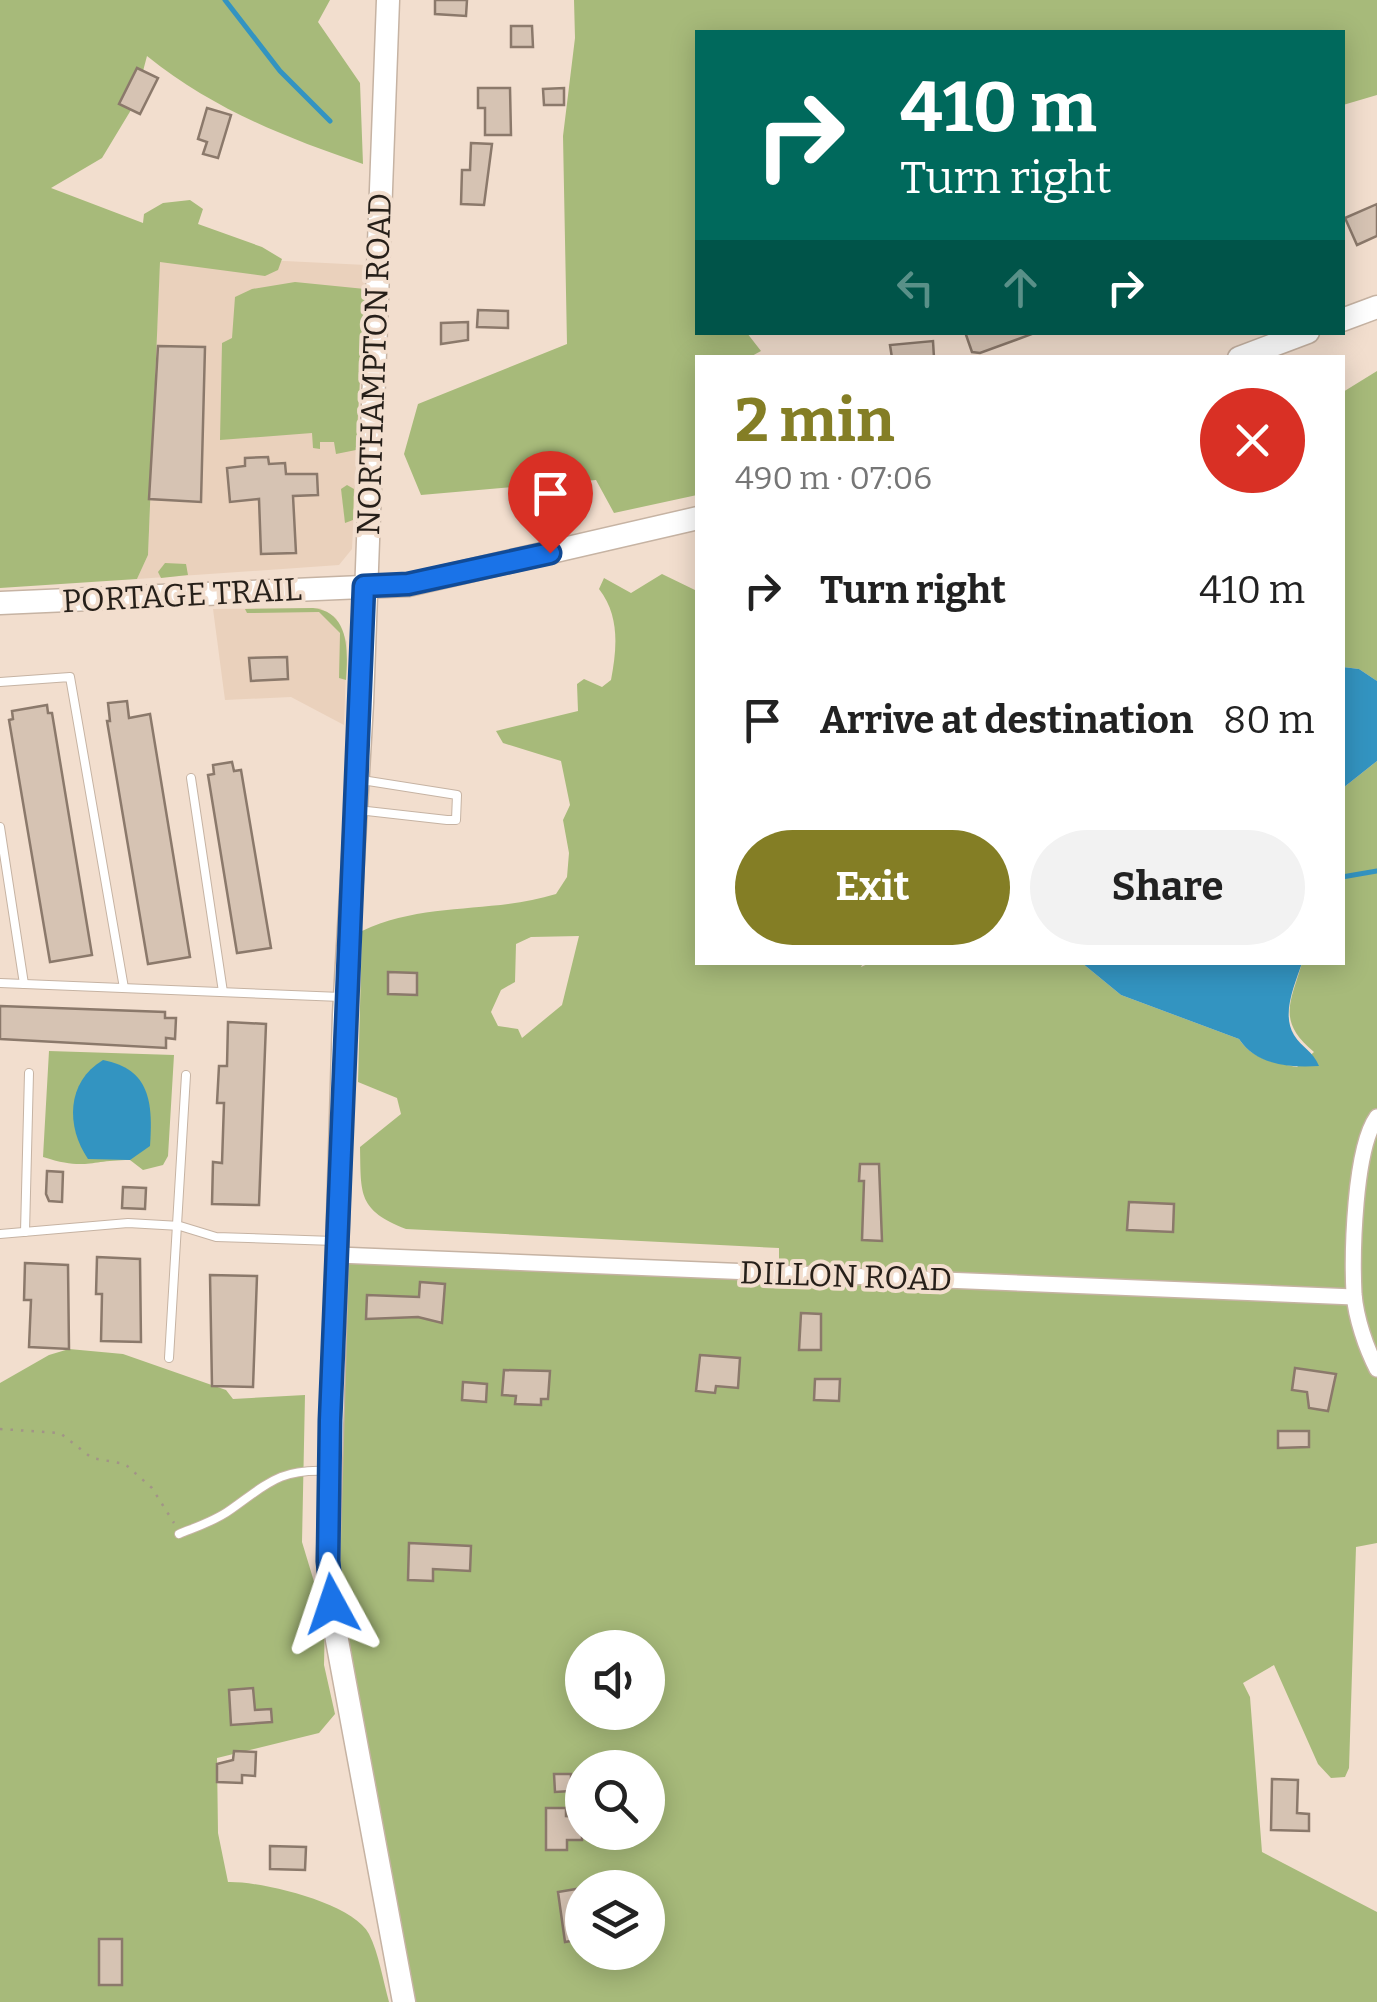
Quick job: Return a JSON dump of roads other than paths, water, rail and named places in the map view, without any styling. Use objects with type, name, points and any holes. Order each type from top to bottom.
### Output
[{"type":"street","name":"NORTHAMPTON ROAD","points":[[388,0],[345,997],[328,1568],[337,1640],[404,2002]]},
{"type":"street","points":[[1345,319],[1377,307]]},
{"type":"street","points":[[1247,355],[1300,335]]},
{"type":"street","name":"PORTAGE TRAIL","points":[[0,604],[408,584],[695,519]]},
{"type":"street","points":[[1377,1117],[1371,1126],[1360,1174],[1354,1297],[1377,1369]]},
{"type":"street","name":"DILLON ROAD","points":[[338,1248],[1354,1297]]},
{"type":"lane","points":[[0,682],[70,677],[124,988]]},
{"type":"lane","points":[[191,778],[223,992]]},
{"type":"lane","points":[[356,809],[447,820],[456,820],[458,814],[457,794],[357,779]]},
{"type":"lane","points":[[0,827],[24,984]]},
{"type":"lane","points":[[0,983],[345,997]]},
{"type":"lane","points":[[25,1232],[29,1073]]},
{"type":"lane","points":[[169,1358],[180,1226],[186,1075]]},
{"type":"lane","points":[[0,1234],[128,1222],[180,1226],[216,1237],[338,1248]]},
{"type":"lane","points":[[179,1534],[226,1513],[256,1487],[287,1473],[329,1471]]},
{"type":"water","points":[[1345,667],[1359,669],[1377,681],[1377,761],[1345,786]]},
{"type":"water","points":[[1084,965],[1301,965],[1290,999],[1290,1027],[1319,1066],[1285,1065],[1264,1059],[1239,1039],[1121,995]]},
{"type":"water","points":[[103,1060],[131,1071],[149,1102],[150,1146],[130,1160],[88,1159],[76,1133],[76,1093],[91,1069]]},
{"type":"waterway","points":[[225,0],[280,71],[330,121]]},
{"type":"waterway","points":[[1345,876],[1377,871]]}]
